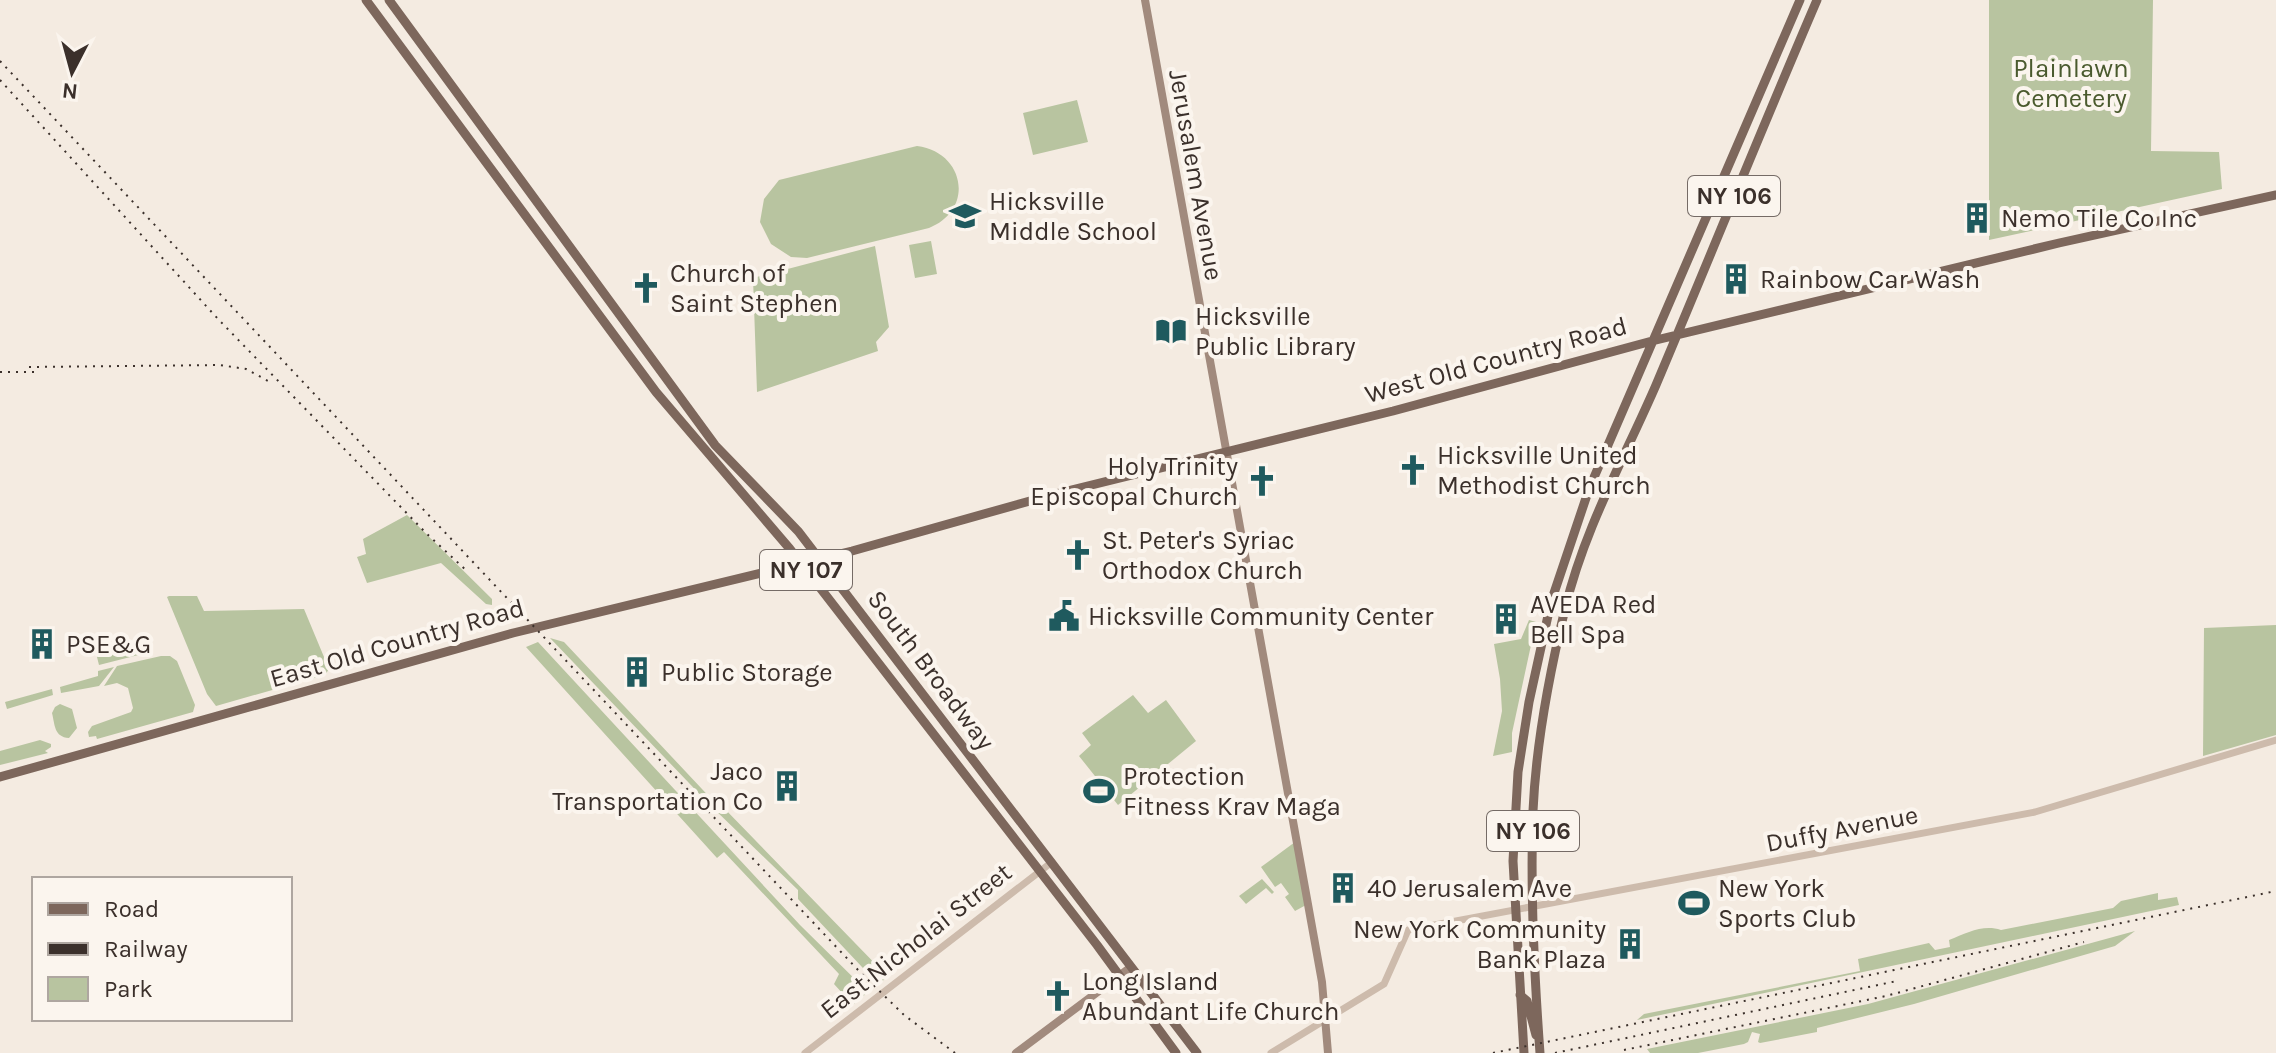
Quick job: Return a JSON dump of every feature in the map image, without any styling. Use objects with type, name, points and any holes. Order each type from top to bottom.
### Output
[{"type":"main road","name":"South Broadway","points":[[366,0],[656,392],[804,562],[1120,975],[1176,1053]]},
{"type":"main road","name":"South Broadway","points":[[389,0],[715,445],[798,531],[1197,1053]]},
{"type":"main road","name":"Jerusalem Avenue","points":[[1145,0],[1334,1053]]},
{"type":"main road","name":"NY 106","points":[[1524,1053],[1513,861],[1520,758],[1551,602],[1585,501],[1800,0]]},
{"type":"main road","name":"NY 106","points":[[1540,1053],[1531,908],[1533,810],[1538,754],[1565,606],[1601,504],[1817,0]]},
{"type":"main road","name":"West Old Country Road","points":[[804,562],[1676,335],[2059,243],[2276,195]]},
{"type":"main road","points":[[1585,501],[1601,504]]},
{"type":"main road","name":"East Old Country Road","points":[[0,777],[523,630],[804,562]]},
{"type":"main road","points":[[1551,602],[1565,606]]},
{"type":"main road","points":[[1016,1053],[1131,967]]},
{"type":"main road","points":[[1520,995],[1527,1001],[1530,1021],[1539,1036]]},
{"type":"main road","name":"Jerusalem Avenue","points":[[1326,1019],[1328,1053]]},
{"type":"street","name":"Duffy Avenue","points":[[1326,1019],[1384,984],[1408,930],[2035,812],[2276,740]]},
{"type":"street","name":"East Nicholai Street","points":[[805,1053],[1052,862]]},
{"type":"street","points":[[1271,1053],[1326,1019]]},
{"type":"green space","name":"Plainlawn Cemetery","points":[[1989,0],[2153,0],[2151,151],[2219,152],[2222,189],[1989,240]]},
{"type":"green space","points":[[1077,100],[1088,142],[1033,155],[1023,113]]},
{"type":"green space","points":[[917,146],[946,159],[954,170],[958,196],[944,220],[929,228],[807,258],[791,257],[771,244],[760,222],[764,199],[779,180]]},
{"type":"green space","points":[[931,241],[937,274],[915,278],[909,245]]},
{"type":"green space","points":[[875,246],[889,327],[876,342],[878,351],[757,392],[753,278]]},
{"type":"green space","points":[[407,515],[492,599],[492,605],[486,604],[441,563],[367,583],[357,557],[366,554],[363,539]]},
{"type":"green space","points":[[169,596],[197,596],[204,611],[304,609],[329,669],[325,675],[216,706],[207,694]]},
{"type":"green space","points":[[1529,620],[1536,622],[1512,733],[1512,752],[1493,756],[1502,711],[1494,644],[1521,639]]},
{"type":"green space","points":[[2276,625],[2276,735],[2203,756],[2204,628]]},
{"type":"green space","points":[[550,638],[564,642],[717,805],[722,806],[888,977],[878,984],[798,899],[798,890],[712,807]]},
{"type":"green space","points":[[538,642],[800,925],[868,992],[853,1005],[834,984],[839,974],[724,852],[717,858],[526,647]]},
{"type":"green space","points":[[149,649],[150,652],[99,665],[96,653]]},
{"type":"green space","points":[[170,656],[177,661],[195,705],[193,712],[97,739],[96,736],[89,737],[92,726],[131,712],[133,708],[128,688],[117,683],[104,686],[117,666]]},
{"type":"green space","points":[[114,667],[99,686],[61,693],[60,687],[98,676],[98,671]]},
{"type":"green space","points":[[52,689],[53,695],[7,709],[5,702]]},
{"type":"green space","points":[[1133,695],[1148,713],[1166,700],[1196,741],[1118,805],[1079,756],[1091,745],[1082,733]]},
{"type":"green space","points":[[60,704],[72,709],[77,728],[69,738],[60,735],[55,726],[52,713]]},
{"type":"green space","points":[[40,740],[51,744],[45,751],[48,753],[0,765],[0,751]]},
{"type":"green space","points":[[1295,842],[1306,905],[1295,911],[1285,897],[1289,894],[1281,883],[1275,887],[1261,867]]},
{"type":"green space","points":[[1262,879],[1274,892],[1272,894],[1266,888],[1246,904],[1239,896]]},
{"type":"green space","points":[[2158,893],[2158,900],[2177,897],[2179,905],[1637,1020],[1644,1014],[1860,971],[1858,959],[1929,943],[1935,950],[1950,947],[1949,940],[1975,930],[2001,930],[2113,908],[2121,901]]},
{"type":"green space","points":[[2135,931],[2115,946],[1914,1004],[1817,1028],[1817,1032],[1760,1043],[1760,1034],[1752,1032],[1744,1044],[1698,1053],[1650,1053],[1647,1049],[1868,1004]]},
{"type":"railway","points":[[0,61],[859,971],[904,1015],[955,1053]]},
{"type":"railway","points":[[0,80],[218,319],[426,533],[468,572]]},
{"type":"railway","points":[[29,367],[220,365],[246,369],[270,382]]},
{"type":"railway","points":[[0,372],[39,372]]},
{"type":"railway","points":[[1493,1053],[2276,891]]},
{"type":"railway","points":[[1624,1050],[1886,996],[2084,942]]},
{"type":"railway","points":[[1555,1053],[1897,981]]},
{"type":"place","name":"Hicksville Middle School","points":[[965,216]]},
{"type":"place","name":"Nemo Tile Co Inc","points":[[1977,218]]},
{"type":"place","name":"Rainbow Car Wash","points":[[1736,279]]},
{"type":"place","name":"Church of Saint Stephen","points":[[646,288]]},
{"type":"place","name":"Hicksville Public Library","points":[[1171,331]]},
{"type":"place","name":"Hicksville United Methodist Church","points":[[1413,470]]},
{"type":"place","name":"Holy Trinity Episcopal Church","points":[[1262,481]]},
{"type":"place","name":"St. Peter's Syriac Orthodox Church","points":[[1078,555]]},
{"type":"place","name":"Hicksville Community Center","points":[[1064,616]]},
{"type":"place","name":"AVEDA Red Bell Spa","points":[[1506,619]]},
{"type":"place","name":"PSE&G","points":[[42,644]]},
{"type":"place","name":"Public Storage","points":[[637,672]]},
{"type":"place","name":"Jaco Transportation Co","points":[[787,786]]},
{"type":"place","name":"Protection Fitness Krav Maga","points":[[1099,791]]},
{"type":"place","name":"40 Jerusalem Ave","points":[[1343,888]]},
{"type":"place","name":"New York Sports Club","points":[[1694,903]]},
{"type":"place","name":"New York Community Bank Plaza","points":[[1630,944]]},
{"type":"place","name":"Long Island Abundant Life Church","points":[[1058,996]]}]
